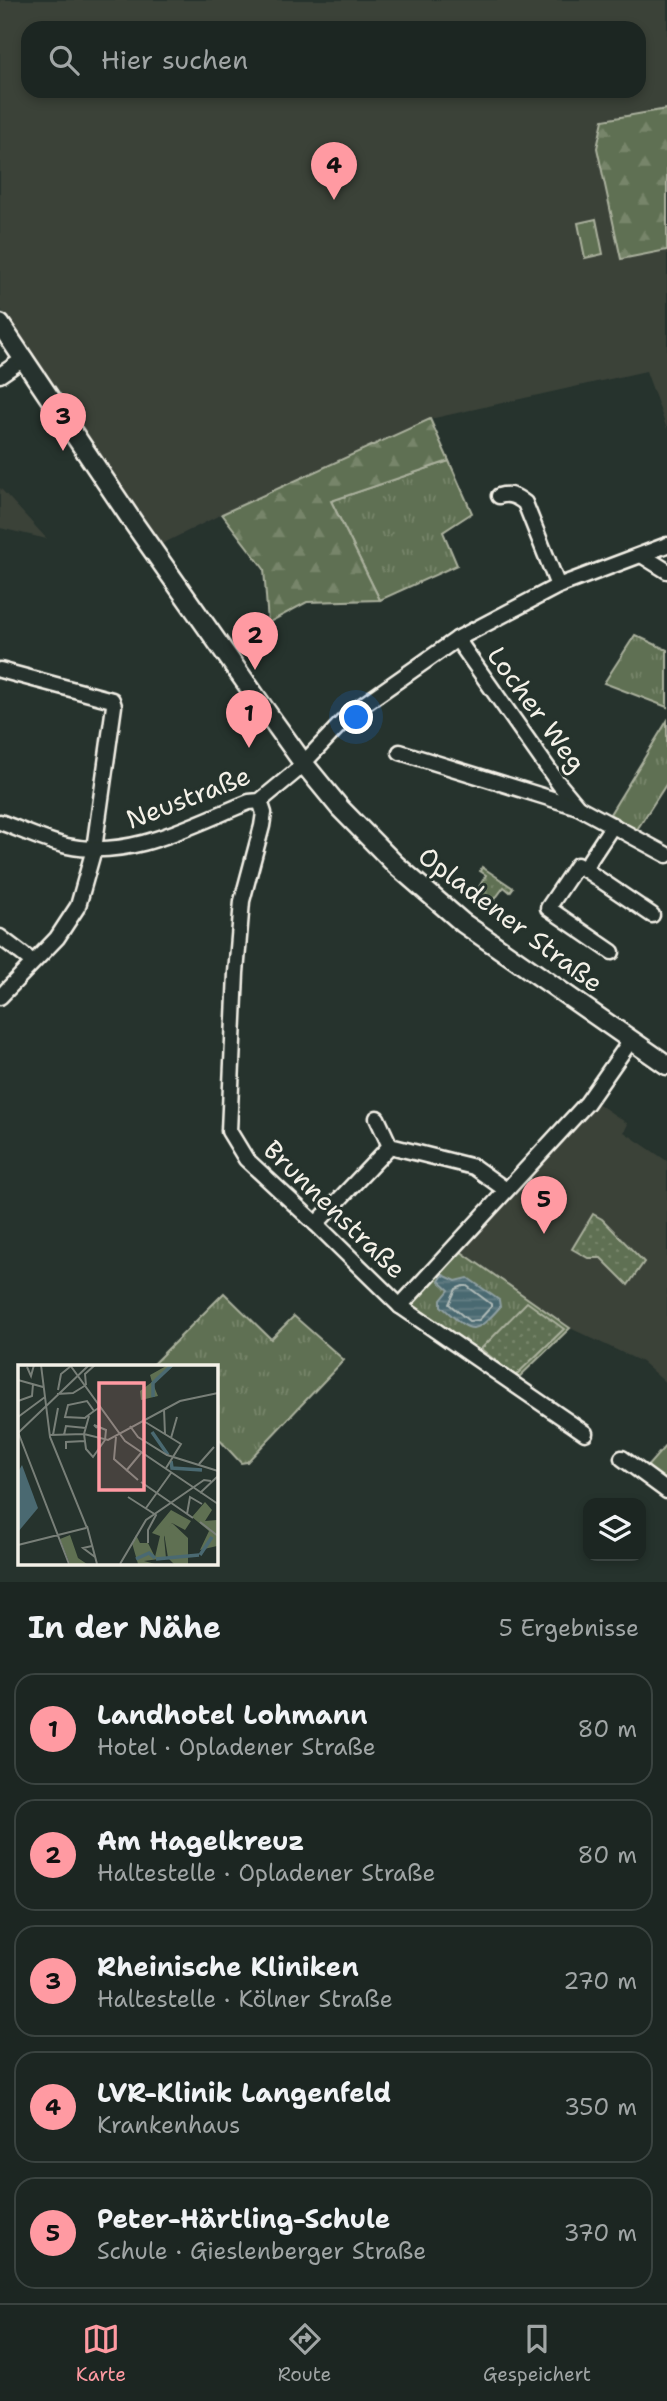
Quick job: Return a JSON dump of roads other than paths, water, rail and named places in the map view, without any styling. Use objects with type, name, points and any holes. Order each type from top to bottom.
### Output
[{"type":"main road","name":"Opladener Straße","points":[[0,324],[114,495],[304,764],[360,830],[432,897],[487,941],[667,1065]]},
{"type":"street","points":[[0,375],[24,358]]},
{"type":"street","points":[[499,496],[516,496],[525,503],[558,586]]},
{"type":"street","name":"Neustraße","points":[[0,822],[67,846],[116,849],[140,845],[249,802],[260,801],[304,764],[350,714],[457,639],[558,586],[667,545]]},
{"type":"street","points":[[643,556],[667,570]]},
{"type":"street","name":"Locher Weg","points":[[457,639],[578,807]]},
{"type":"street","points":[[0,670],[112,700],[114,706],[94,849],[78,906],[57,938],[0,997]]},
{"type":"street","name":"Locher Weg","points":[[400,752],[578,807],[667,855]]},
{"type":"street","name":"Brunnenstraße","points":[[260,801],[264,813],[262,826],[242,901],[229,1131],[246,1159],[400,1306],[585,1433]]},
{"type":"street","points":[[584,869],[613,825]]},
{"type":"street","points":[[612,952],[548,908],[577,864],[652,915]]},
{"type":"street","points":[[0,937],[33,962]]},
{"type":"street","points":[[400,1306],[587,1103],[631,1040]]},
{"type":"street","points":[[376,1118],[390,1146],[474,1167],[506,1190]]},
{"type":"street","points":[[316,1224],[390,1146]]},
{"type":"street","points":[[622,1458],[667,1491]]},
{"type":"water","points":[[443,1275],[456,1281],[468,1278],[499,1300],[500,1307],[483,1324],[471,1328],[465,1326],[441,1306],[441,1300],[449,1290],[439,1281]]},
{"type":"place","name":"LVR-Klinik Langenfeld","points":[[334,200]]},
{"type":"place","name":"Rheinische Kliniken","points":[[63,451]]},
{"type":"place","name":"Am Hagelkreuz","points":[[255,670]]},
{"type":"place","name":"Landhotel Lohmann","points":[[249,748]]},
{"type":"place","name":"Peter-Härtling-Schule","points":[[544,1234]]}]
